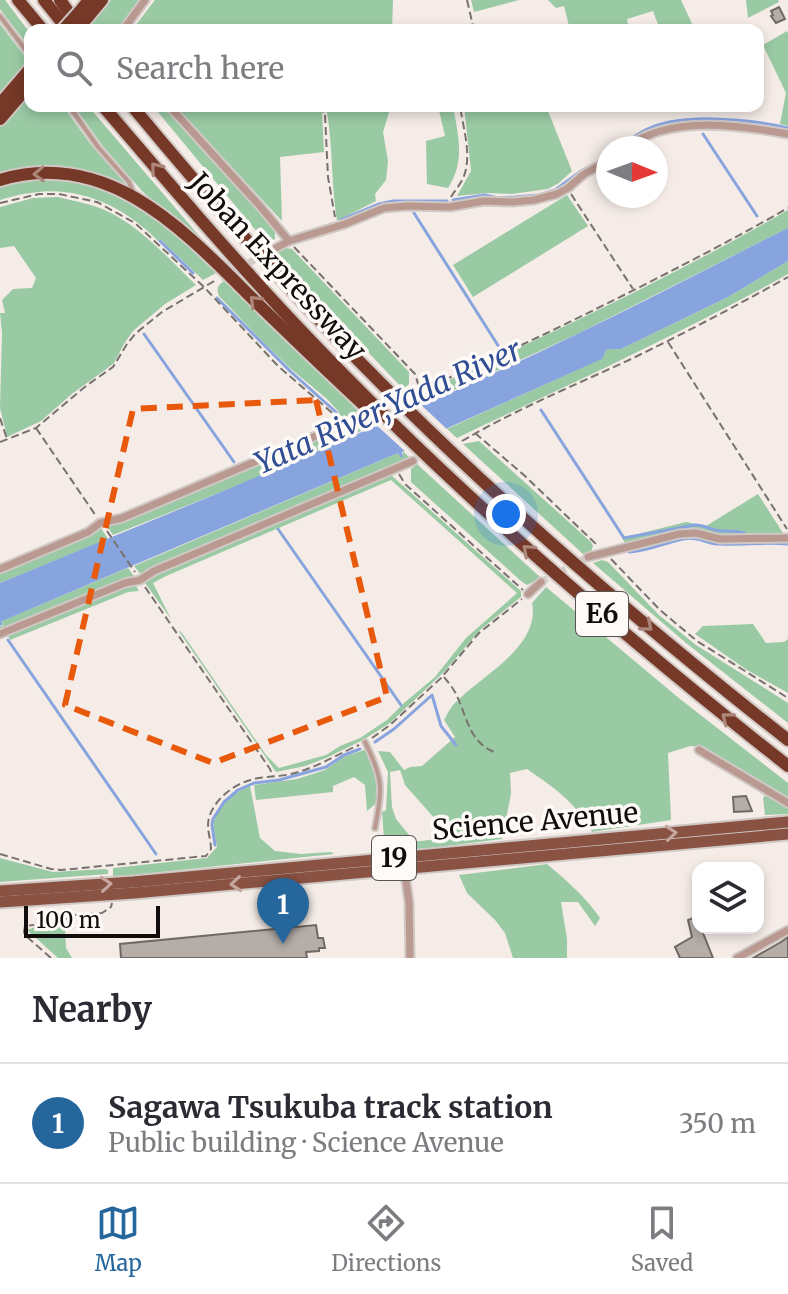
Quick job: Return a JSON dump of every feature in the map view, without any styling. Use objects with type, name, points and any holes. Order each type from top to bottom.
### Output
[{"type":"highway","points":[[18,0],[38,24]]},
{"type":"highway","points":[[44,0],[62,24]]},
{"type":"highway","points":[[60,0],[83,17],[102,0]]},
{"type":"highway","points":[[0,104],[24,77]]},
{"type":"highway","points":[[0,119],[24,91]]},
{"type":"highway","name":"Joban Expressway","points":[[108,112],[208,230],[372,413]]},
{"type":"highway","name":"Joban Expressway","points":[[137,112],[214,204],[313,312],[443,443],[610,595],[788,740]]},
{"type":"highway","points":[[144,112],[214,204]]},
{"type":"highway","points":[[0,180],[40,173],[71,174],[107,183],[135,197],[199,245],[372,413]]},
{"type":"highway","name":"E6","points":[[372,413],[424,452],[594,608],[788,766]]},
{"type":"main road","name":"Science Avenue","points":[[0,891],[133,882],[788,822]]},
{"type":"main road","name":"Science Avenue","points":[[0,902],[110,895],[788,834]]},
{"type":"street","points":[[127,24],[145,0]]},
{"type":"street","points":[[174,112],[289,241]]},
{"type":"street","points":[[645,136],[674,127],[737,126],[788,134]]},
{"type":"street","points":[[276,248],[384,208],[450,207],[484,201],[534,200],[557,194],[596,168]]},
{"type":"street","points":[[0,569],[372,413]]},
{"type":"street","points":[[0,634],[125,583],[140,580],[154,571],[413,461]]},
{"type":"street","points":[[588,557],[679,534],[696,533],[720,539],[788,538]]},
{"type":"street","points":[[528,594],[541,582]]},
{"type":"street","points":[[699,750],[788,803]]},
{"type":"street","points":[[404,868],[410,914],[410,958]]},
{"type":"street","points":[[737,958],[788,930]]},
{"type":"lane","points":[[0,16],[24,48]]},
{"type":"lane","points":[[73,112],[98,147],[129,182],[135,197]]},
{"type":"lane","points":[[365,742],[381,780],[375,828]]},
{"type":"path","points":[[467,0],[473,24]]},
{"type":"path","points":[[450,207],[451,198],[466,172],[461,112]]},
{"type":"path","points":[[325,115],[328,177],[337,226]]},
{"type":"path","points":[[568,188],[634,290]]},
{"type":"path","points":[[0,203],[39,194],[59,194],[97,202],[135,223],[204,287],[278,366],[344,424]]},
{"type":"path","points":[[410,391],[517,347],[634,290],[788,208]]},
{"type":"path","points":[[289,241],[415,374],[420,389]]},
{"type":"path","points":[[462,441],[667,341],[788,277]]},
{"type":"path","points":[[0,442],[36,428],[113,367],[135,334],[162,312],[221,278]]},
{"type":"path","points":[[667,341],[788,530]]},
{"type":"path","points":[[0,418],[7,440]]},
{"type":"path","points":[[36,428],[273,777]]},
{"type":"path","points":[[475,433],[525,476],[660,610],[697,641],[788,698]]},
{"type":"path","points":[[0,854],[61,870],[206,856],[211,849],[209,817],[218,801],[233,788],[250,780],[311,768],[365,742],[390,725],[443,676],[479,633],[528,594],[405,484],[396,468]]},
{"type":"path","points":[[443,676],[456,694],[474,735],[484,746],[497,753]]},
{"type":"path","points":[[51,958],[26,936],[23,928],[60,922],[74,915],[102,913],[111,907],[110,895]]},
{"type":"highlighted area","points":[[316,400],[387,697],[213,763],[65,705],[133,409]]},
{"type":"green space","points":[[0,0],[5,0],[24,25],[24,40],[0,9]]},
{"type":"green space","points":[[111,0],[141,0],[123,24],[91,24]]},
{"type":"green space","points":[[155,0],[393,0],[392,24],[137,24]]},
{"type":"green space","points":[[471,0],[519,0],[474,12]]},
{"type":"green space","points":[[548,0],[681,0],[692,24],[658,24],[653,11],[627,19],[628,24],[568,24],[564,6],[556,8]]},
{"type":"green space","points":[[746,0],[778,0],[779,2],[748,18]]},
{"type":"green space","points":[[0,24],[24,55],[24,68],[0,97]]},
{"type":"green space","points":[[787,31],[788,126],[780,124],[786,93],[764,44]]},
{"type":"green space","points":[[24,99],[24,112],[67,112],[125,186],[109,180],[0,176],[0,127]]},
{"type":"green space","points":[[78,112],[93,112],[207,245],[205,247],[142,191]]},
{"type":"green space","points":[[158,112],[171,112],[273,225],[275,239],[267,244]]},
{"type":"green space","points":[[181,112],[327,112],[322,113],[324,152],[280,157],[282,221]]},
{"type":"green space","points":[[327,112],[389,112],[383,132],[388,161],[386,180],[375,194],[376,201],[337,221],[334,194]]},
{"type":"green space","points":[[439,112],[454,112],[459,158],[448,188],[427,184],[426,141],[445,136]]},
{"type":"green space","points":[[465,112],[548,112],[572,171],[548,189],[457,196],[471,171]]},
{"type":"green space","points":[[34,179],[64,180],[90,186],[136,205],[218,272],[203,280],[160,239],[158,241],[131,218],[100,201],[49,191],[0,200],[0,187]]},
{"type":"green space","points":[[567,195],[588,226],[473,297],[453,265]]},
{"type":"green space","points":[[58,197],[95,206],[119,218],[154,244],[196,285],[165,304],[133,331],[114,363],[41,421],[7,437],[0,408],[0,313],[5,313],[2,300],[13,289],[32,288],[36,278],[14,246],[0,248],[0,207],[33,198]]},
{"type":"green space","points":[[788,210],[788,228],[577,334],[422,405],[413,396],[603,308]]},
{"type":"green space","points":[[286,248],[292,249],[409,372],[409,384],[403,389],[275,254]]},
{"type":"green space","points":[[788,261],[788,274],[665,338],[457,438],[447,429],[601,359],[606,350],[621,349],[728,297]]},
{"type":"green space","points":[[225,281],[358,411],[353,416],[346,420],[341,418],[327,399],[291,369],[219,296],[218,287]]},
{"type":"green space","points":[[366,417],[374,425],[251,480],[113,535],[106,525],[115,525]]},
{"type":"green space","points":[[479,441],[591,542],[591,552],[583,554],[463,444]]},
{"type":"green space","points":[[403,451],[411,459],[142,576],[134,566],[398,453],[400,457],[403,456]]},
{"type":"green space","points":[[417,464],[541,578],[527,585],[521,581],[411,482],[411,469]]},
{"type":"green space","points":[[391,475],[521,591],[521,597],[480,630],[445,671],[390,723],[326,758],[276,772],[178,630],[266,755],[279,768],[326,755],[387,720],[435,677],[466,638],[517,593],[391,480],[153,583],[171,619],[145,583],[146,579]]},
{"type":"green space","points":[[758,494],[783,533],[733,535],[690,531],[625,543],[622,538],[686,522],[706,526]]},
{"type":"green space","points":[[101,528],[108,539],[0,583],[0,572]]},
{"type":"green space","points":[[608,562],[659,615],[696,645],[788,703],[788,723],[686,643],[593,563]]},
{"type":"green space","points":[[128,568],[136,579],[0,632],[2,621]]},
{"type":"green space","points":[[135,584],[139,591],[128,592],[10,640],[8,636],[126,586]]},
{"type":"green space","points":[[546,587],[680,699],[788,783],[788,799],[704,747],[690,746],[668,753],[671,820],[592,832],[564,796],[527,769],[510,773],[511,794],[502,839],[407,851],[384,839],[382,812],[386,810],[388,772],[378,751],[390,752],[404,770],[422,766],[455,737],[444,720],[454,704],[518,647],[532,619],[532,603]],"holes":[[[400,770],[405,785],[452,838],[414,841],[396,819],[392,807],[390,772]]]},
{"type":"green space","points":[[753,624],[766,643],[788,639],[788,693],[747,670],[695,634],[703,626]]},
{"type":"green space","points":[[367,749],[378,781],[379,801],[367,811],[365,785],[354,777],[333,786],[333,792],[256,800],[254,785],[297,779],[325,770],[343,757]]},
{"type":"green space","points":[[250,786],[260,838],[275,851],[334,854],[113,877],[113,868],[207,858],[217,847],[216,815],[233,795]]},
{"type":"green space","points":[[766,795],[788,808],[788,814],[765,815],[763,798]]},
{"type":"green space","points":[[0,858],[53,872],[105,869],[108,874],[0,882]]},
{"type":"green space","points":[[547,864],[582,896],[600,918],[595,926],[578,902],[561,902],[567,958],[513,958],[505,933],[467,893],[459,875]]},
{"type":"green space","points":[[58,924],[65,928],[66,948],[72,958],[58,958],[27,930]]},
{"type":"water","points":[[788,228],[788,261],[728,297],[621,349],[606,350],[602,359],[450,427],[402,452],[403,457],[398,453],[0,622],[0,583],[435,400],[604,321]]},
{"type":"pier","points":[[418,402],[450,432],[407,453],[373,422]]},
{"type":"building","points":[[779,7],[785,19],[776,23],[771,11]]},
{"type":"building","points":[[746,796],[752,811],[734,812],[733,797]]},
{"type":"building","points":[[692,918],[692,934],[703,934],[713,958],[680,958],[675,947],[692,937],[688,920]]},
{"type":"building","points":[[316,925],[318,938],[323,938],[325,948],[306,952],[307,958],[121,958],[120,944]]},
{"type":"building","points":[[788,937],[788,958],[753,958],[781,942]]},
{"type":"waterway","points":[[636,136],[655,126],[692,119],[733,120],[788,128]]},
{"type":"waterway","points":[[703,134],[757,216]]},
{"type":"waterway","points":[[453,200],[485,195],[498,198],[539,195],[555,190],[596,163]]},
{"type":"waterway","points":[[341,220],[393,201],[447,201]]},
{"type":"waterway","name":"Yata River;Yada River","points":[[414,213],[499,347]]},
{"type":"waterway","points":[[160,241],[193,273]]},
{"type":"waterway","name":"Yata River;Yada River","points":[[217,298],[337,413]]},
{"type":"waterway","points":[[144,334],[234,462]]},
{"type":"waterway","points":[[541,410],[624,538],[695,525],[744,533]]},
{"type":"waterway","points":[[278,529],[401,705]]},
{"type":"waterway","points":[[629,552],[689,538],[719,544],[788,544]]},
{"type":"waterway","points":[[8,640],[156,854]]},
{"type":"waterway","points":[[375,742],[432,695],[441,726],[456,745]]},
{"type":"waterway","points":[[215,845],[213,819],[224,802],[238,790],[254,783],[279,780],[326,767],[360,749]]},
{"type":"tunnel","points":[[221,278],[276,248]]},
{"type":"tunnel","points":[[541,582],[588,557]]},
{"type":"place","name":"Sagawa Tsukuba track station","points":[[283,944]]}]
